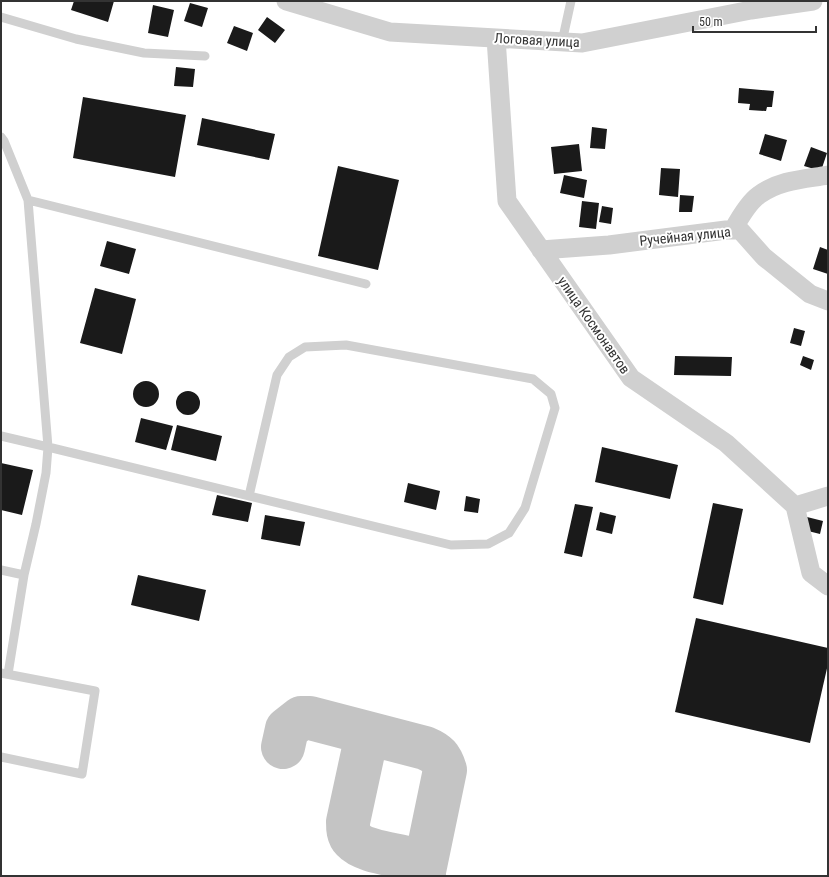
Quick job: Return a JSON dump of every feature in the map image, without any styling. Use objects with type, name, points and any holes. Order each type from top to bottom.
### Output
[{"type":"street","name":"Логовая улица","points":[[286,1],[390,32],[582,43],[753,6],[813,1]]},
{"type":"street","name":"улица Космонавтов","points":[[496,38],[507,201],[631,378],[726,443],[795,506]]},
{"type":"street","points":[[733,230],[758,195],[780,184],[828,174]]},
{"type":"street","name":"Ручейная улица","points":[[541,250],[609,245],[726,230],[740,230],[764,257],[810,294],[828,300]]},
{"type":"street","points":[[828,496],[795,506],[811,573],[828,586]]},
{"type":"lane","points":[[562,42],[571,1]]},
{"type":"lane","points":[[1,17],[76,39],[144,53],[205,56]]},
{"type":"lane","points":[[1,137],[28,200],[48,447],[46,473],[4,673],[95,691],[82,774],[1,757]]},
{"type":"lane","points":[[28,200],[366,284]]},
{"type":"lane","points":[[1,436],[451,545],[488,544],[509,533],[525,508],[555,408],[552,394],[533,379],[346,345],[305,347],[289,357],[277,375],[249,496]]},
{"type":"lane","points":[[1,570],[24,575]]},
{"type":"building","points":[[74,1],[114,1],[108,22],[71,10]]},
{"type":"building","points":[[190,3],[208,8],[202,27],[184,21]]},
{"type":"building","points":[[153,5],[174,10],[168,37],[148,33]]},
{"type":"building","points":[[267,17],[285,30],[275,43],[258,30]]},
{"type":"building","points":[[234,26],[253,33],[247,51],[227,43]]},
{"type":"building","points":[[176,67],[195,69],[193,87],[174,86]]},
{"type":"building","points":[[739,88],[774,91],[772,107],[767,107],[766,111],[749,110],[750,104],[738,103]]},
{"type":"building","points":[[83,97],[186,115],[175,177],[73,158]]},
{"type":"building","points":[[202,118],[275,134],[269,160],[197,145]]},
{"type":"building","points":[[592,127],[607,129],[605,149],[590,148]]},
{"type":"building","points":[[765,134],[787,140],[781,161],[759,154]]},
{"type":"building","points":[[579,144],[582,171],[554,174],[551,147]]},
{"type":"building","points":[[811,147],[827,153],[821,171],[804,166]]},
{"type":"building","points":[[338,166],[399,180],[378,270],[318,256]]},
{"type":"building","points":[[661,168],[680,169],[678,197],[659,195]]},
{"type":"building","points":[[564,175],[587,180],[584,198],[560,193]]},
{"type":"building","points":[[680,195],[694,196],[692,212],[679,212]]},
{"type":"building","points":[[582,201],[599,203],[596,229],[579,227]]},
{"type":"building","points":[[602,206],[613,208],[611,224],[599,222]]},
{"type":"building","points":[[107,241],[136,249],[129,274],[100,266]]},
{"type":"building","points":[[820,247],[828,250],[828,274],[813,269]]},
{"type":"building","points":[[95,288],[136,299],[122,354],[80,343]]},
{"type":"building","points":[[794,328],[805,331],[801,346],[790,343]]},
{"type":"building","points":[[675,356],[732,357],[731,376],[674,375]]},
{"type":"building","points":[[803,356],[814,360],[811,370],[800,365]]},
{"type":"building","points":[[146,381],[155,385],[159,394],[155,403],[146,407],[137,403],[133,394],[137,385]]},
{"type":"building","points":[[188,391],[197,394],[200,403],[197,412],[188,415],[179,412],[176,403],[179,394]]},
{"type":"building","points":[[141,418],[173,426],[166,450],[135,442]]},
{"type":"building","points":[[177,425],[222,436],[216,461],[171,450]]},
{"type":"building","points":[[602,447],[678,465],[670,499],[595,482]]},
{"type":"building","points":[[1,463],[33,470],[22,515],[1,510]]},
{"type":"building","points":[[408,483],[440,491],[436,510],[404,502]]},
{"type":"building","points":[[217,495],[252,503],[248,522],[212,515]]},
{"type":"building","points":[[466,496],[480,499],[478,513],[464,511]]},
{"type":"building","points":[[713,503],[743,509],[723,605],[693,598]]},
{"type":"building","points":[[575,504],[593,507],[582,557],[564,553]]},
{"type":"building","points":[[600,512],[616,516],[612,534],[596,530]]},
{"type":"building","points":[[265,515],[305,522],[300,546],[261,539]]},
{"type":"building","points":[[807,517],[823,521],[820,534],[804,530]]},
{"type":"building","points":[[138,575],[206,590],[199,621],[131,605]]},
{"type":"building","points":[[696,618],[828,648],[828,664],[810,743],[675,712]]},
{"type":"taxiway","points":[[283,747],[287,729],[301,718],[310,718],[425,748],[436,754],[442,762],[445,770],[423,876]]},
{"type":"taxiway","points":[[379,737],[372,740],[364,748],[348,822],[349,834],[353,840],[364,847],[411,859],[417,863],[424,874]]}]
